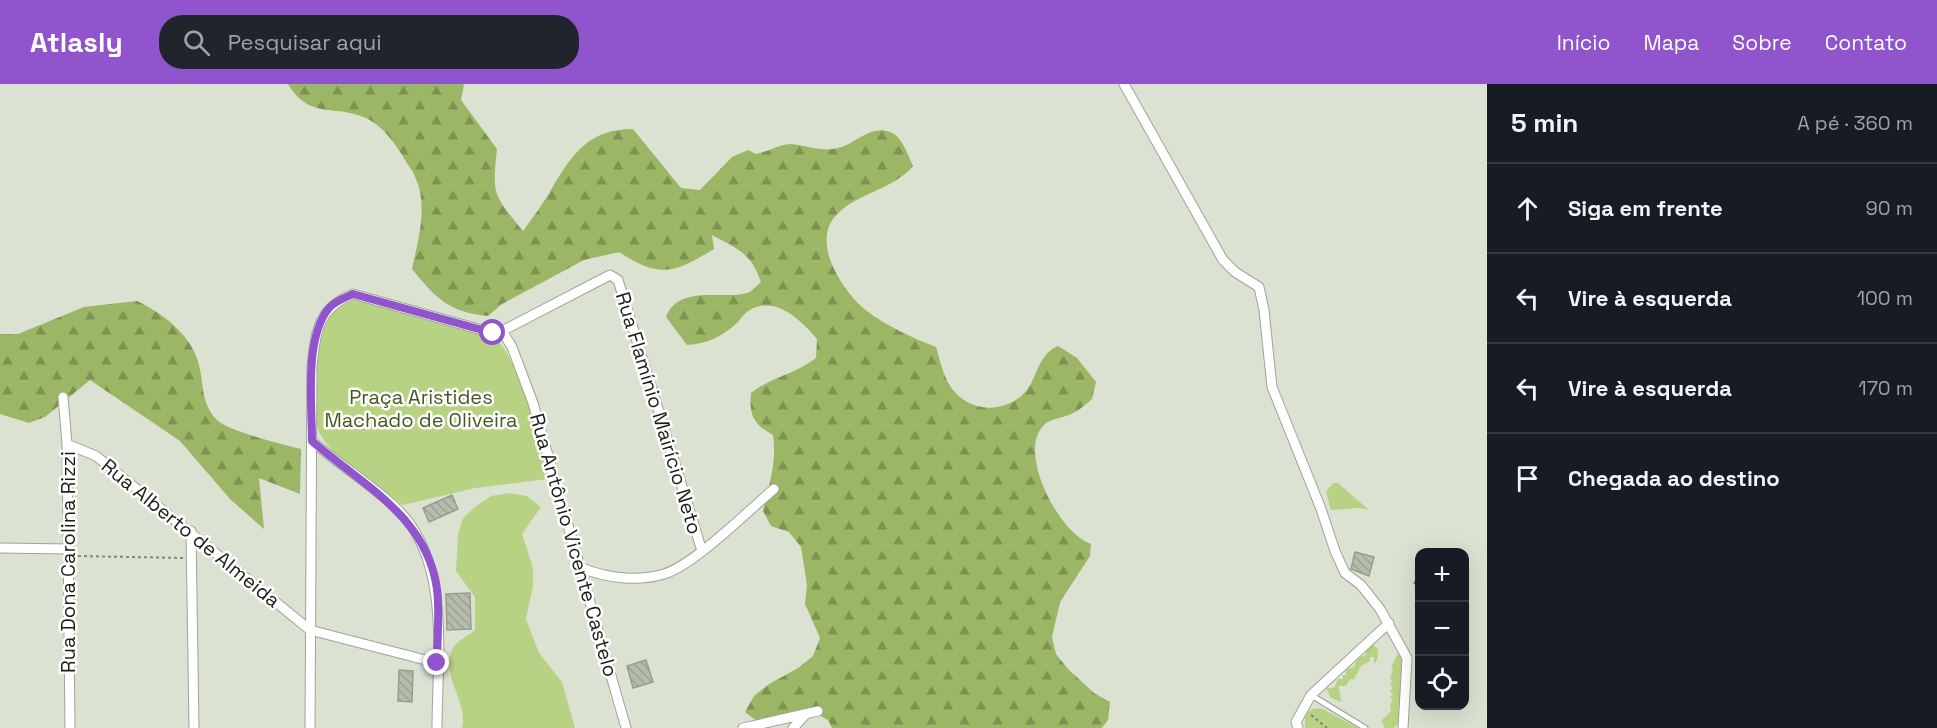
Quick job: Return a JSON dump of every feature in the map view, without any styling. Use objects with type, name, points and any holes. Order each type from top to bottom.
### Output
[{"type":"street","points":[[1124,84],[1223,260],[1235,272],[1259,287],[1264,310],[1272,387],[1321,509],[1335,551],[1345,573],[1361,585],[1389,623],[1407,658],[1403,728]]},
{"type":"street","name":"Rua Flamínio Mairício Neto","points":[[502,331],[610,275],[615,276],[702,551]]},
{"type":"street","points":[[310,728],[314,345],[319,325],[334,303],[353,294],[493,333],[502,331]]},
{"type":"street","name":"Rua Antônio Vicente Castelo","points":[[502,331],[512,347],[533,403],[626,728]]},
{"type":"street","name":"Rua Dona Carolina Rizzi","points":[[63,397],[67,444],[70,728]]},
{"type":"street","points":[[312,441],[402,513],[424,547],[437,588],[438,728]]},
{"type":"street","name":"Rua Alberto de Almeida","points":[[67,444],[96,456],[310,630]]},
{"type":"street","points":[[582,568],[623,578],[664,574],[702,551],[774,489]]},
{"type":"street","points":[[191,531],[194,728]]},
{"type":"street","points":[[0,548],[69,553]]},
{"type":"street","points":[[1298,728],[1296,722],[1311,694],[1389,623]]},
{"type":"street","points":[[310,630],[437,663]]},
{"type":"street","points":[[743,728],[818,711]]},
{"type":"street","points":[[792,728],[806,714]]},
{"type":"lane","points":[[1311,694],[1365,728]]},
{"type":"path","points":[[69,553],[192,558]]},
{"type":"path","points":[[1302,708],[1327,728]]},
{"type":"green space","points":[[288,84],[464,84],[461,100],[497,149],[495,186],[497,194],[523,231],[575,154],[593,139],[605,133],[633,129],[681,188],[700,190],[732,157],[748,150],[756,154],[792,144],[832,149],[844,146],[870,132],[883,130],[898,137],[913,166],[894,181],[841,210],[833,219],[828,230],[829,256],[849,293],[867,311],[883,322],[936,347],[944,374],[951,387],[960,397],[977,406],[995,407],[1013,402],[1020,397],[1031,384],[1042,360],[1058,346],[1077,358],[1096,382],[1092,399],[1085,405],[1076,412],[1049,421],[1043,426],[1036,439],[1035,455],[1039,473],[1055,510],[1079,537],[1091,544],[1090,556],[1060,602],[1052,637],[1056,654],[1068,669],[1094,693],[1110,702],[1108,720],[1102,728],[832,728],[828,720],[813,712],[758,722],[745,712],[754,696],[813,656],[820,638],[805,604],[807,585],[801,547],[789,532],[771,526],[763,511],[773,464],[773,435],[757,423],[752,413],[751,401],[751,393],[759,387],[816,358],[817,339],[788,312],[779,308],[760,306],[748,311],[731,328],[714,339],[687,345],[666,317],[680,300],[702,295],[747,293],[761,282],[748,258],[736,248],[712,235],[714,249],[677,268],[667,270],[646,266],[619,252],[584,260],[502,304],[488,316],[453,307],[436,296],[412,269],[421,224],[420,189],[415,176],[395,145],[383,130],[368,119],[356,114],[314,107],[305,103]]},
{"type":"green space","name":"Praça Aristides Machado de Oliveira","points":[[356,299],[493,337],[503,347],[520,381],[549,479],[475,488],[403,505],[341,459],[322,437],[317,426],[318,353],[321,338],[332,314],[343,305]]},
{"type":"green space","points":[[137,301],[175,326],[190,344],[199,365],[206,402],[218,421],[245,433],[301,449],[300,494],[259,478],[264,529],[230,499],[180,441],[90,380],[45,417],[29,423],[0,414],[0,334],[18,334],[84,307]]},
{"type":"green space","points":[[1333,483],[1338,483],[1369,510],[1359,508],[1331,510],[1326,492]]},
{"type":"green space","points":[[510,493],[527,496],[541,507],[522,534],[533,568],[533,586],[526,619],[539,653],[562,682],[575,728],[462,728],[462,708],[449,669],[450,658],[455,645],[475,630],[475,597],[456,571],[458,535],[463,518],[476,506],[491,496]]},
{"type":"green space","points":[[1372,644],[1378,649],[1378,657],[1374,665],[1374,657],[1370,657],[1369,662],[1361,666],[1354,679],[1350,679],[1346,686],[1339,686],[1341,702],[1331,698],[1326,688],[1334,688],[1338,679],[1343,679],[1346,670],[1354,667],[1358,658],[1366,655],[1366,648]]},
{"type":"green space","points":[[1398,653],[1402,660],[1399,722],[1394,728],[1385,728],[1381,721],[1391,711],[1390,704],[1393,701],[1390,697],[1393,695],[1390,691],[1393,688],[1390,678],[1393,670],[1391,667]]},
{"type":"green space","points":[[1321,708],[1358,728],[1305,728],[1305,715],[1312,709]]},
{"type":"building","points":[[452,495],[458,509],[429,522],[423,508]]},
{"type":"building","points":[[1355,552],[1374,557],[1369,576],[1351,569]]},
{"type":"building","points":[[470,593],[471,629],[447,630],[446,594]]},
{"type":"building","points":[[646,660],[653,682],[633,688],[627,666]]},
{"type":"building","points":[[399,670],[413,671],[412,702],[398,701]]},
{"type":"route","points":[[437,663],[437,588],[424,547],[402,513],[312,441],[314,345],[319,325],[328,309],[334,303],[353,294],[493,333]]}]
